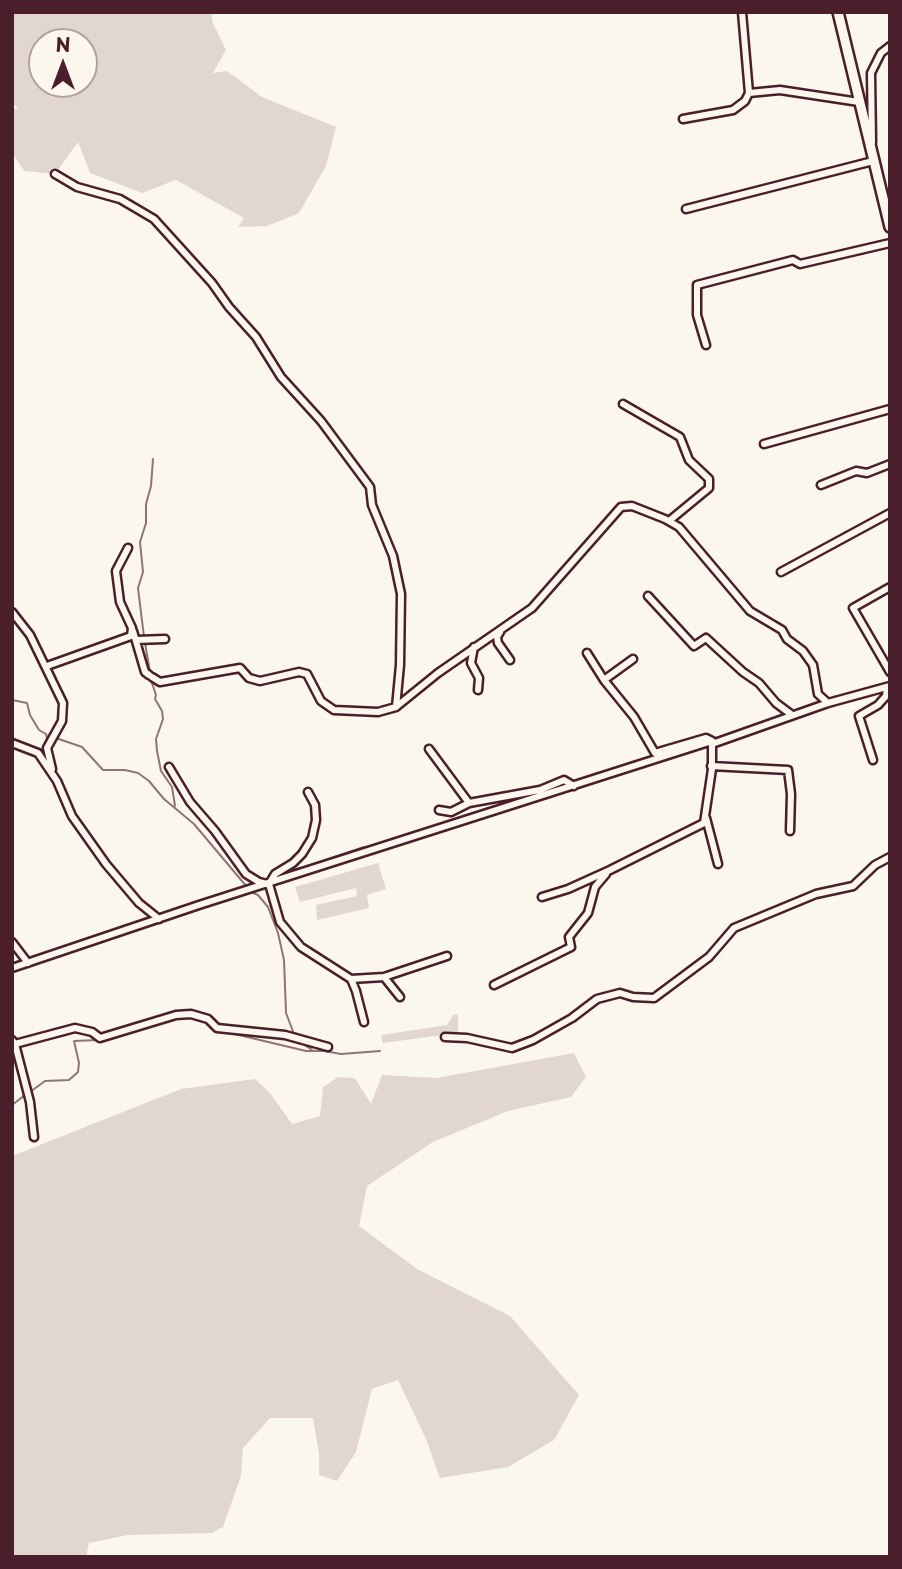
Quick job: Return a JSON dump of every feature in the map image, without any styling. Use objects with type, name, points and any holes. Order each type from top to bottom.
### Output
[{"type":"main road","points":[[838,12],[890,227]]},
{"type":"street","points":[[682,119],[733,110],[745,101],[749,93],[741,12]]},
{"type":"street","points":[[687,209],[872,157],[871,72],[881,53],[890,46]]},
{"type":"street","points":[[749,93],[780,90],[859,102]]},
{"type":"street","points":[[55,174],[77,187],[120,199],[154,219],[256,337],[281,377],[321,421],[370,487],[372,505],[393,556],[401,594],[400,665],[396,707]]},
{"type":"street","points":[[706,345],[697,315],[697,285],[793,260],[800,264],[890,243]]},
{"type":"street","points":[[623,404],[680,437],[689,460],[709,480],[709,488],[669,521]]},
{"type":"street","points":[[764,444],[890,409]]},
{"type":"street","points":[[821,485],[856,471],[867,473],[890,464]]},
{"type":"street","points":[[128,548],[116,571],[120,602],[132,628],[145,672],[150,676],[160,682],[240,668],[250,678],[260,681],[299,673],[307,674],[321,701],[334,710],[378,712],[396,707],[438,673],[532,608],[621,507],[632,506],[679,527],[750,611],[782,630],[787,639],[803,651],[813,665],[818,694],[828,704]]},
{"type":"street","points":[[781,572],[890,513]]},
{"type":"street","points":[[890,587],[853,608],[890,671]]},
{"type":"street","points":[[648,596],[694,646],[706,638],[792,715]]},
{"type":"street","points":[[12,612],[30,635],[63,703],[64,712],[59,728],[47,747],[57,781],[72,816],[106,864],[139,903],[159,919]]},
{"type":"street","points":[[503,628],[497,637],[498,643],[510,660]]},
{"type":"street","points":[[47,666],[133,638],[165,639]]},
{"type":"street","points":[[474,647],[471,663],[479,678],[478,690]]},
{"type":"street","points":[[587,653],[604,680],[634,717],[655,753],[706,738],[712,742]]},
{"type":"street","points":[[604,680],[633,659]]},
{"type":"street","points":[[12,968],[792,715],[888,687],[886,696],[878,705],[859,716],[873,760]]},
{"type":"street","points":[[542,897],[568,889],[610,870],[704,823],[712,742]]},
{"type":"street","points":[[12,743],[38,753],[57,781]]},
{"type":"street","points":[[429,750],[469,803]]},
{"type":"street","points":[[711,766],[788,771],[791,794],[790,831]]},
{"type":"street","points":[[169,767],[190,802],[246,874],[259,883],[269,884]]},
{"type":"street","points":[[439,810],[451,812],[469,803],[540,790],[564,780],[574,786]]},
{"type":"street","points":[[308,792],[315,805],[316,820],[312,838],[302,854],[275,874],[269,884],[281,922],[301,947],[351,979],[364,1022]]},
{"type":"street","points":[[706,816],[718,864]]},
{"type":"street","points":[[445,1037],[467,1038],[512,1048],[533,1041],[572,1018],[597,999],[620,993],[654,998],[709,957],[734,928],[816,894],[853,886],[875,865],[890,857]]},
{"type":"street","points":[[495,985],[571,947],[569,937],[588,913],[595,887],[610,870]]},
{"type":"street","points":[[12,942],[28,963]]},
{"type":"street","points":[[351,979],[384,977],[447,956]]},
{"type":"street","points":[[384,977],[400,997]]},
{"type":"street","points":[[34,1137],[33,1118],[14,1042],[75,1028],[92,1032],[100,1038],[176,1015],[191,1014],[208,1020],[217,1028],[285,1035],[328,1047]]},
{"type":"shaded area","points":[[12,12],[212,12],[212,21],[226,50],[213,73],[227,71],[262,97],[336,127],[326,166],[299,213],[267,226],[238,227],[244,218],[176,180],[142,193],[90,173],[78,142],[55,174],[24,171],[12,152],[12,110],[18,108],[12,103]]},
{"type":"shaded area","points":[[378,863],[386,889],[367,895],[369,908],[317,920],[316,905],[357,896],[356,888],[300,902],[295,887]]},
{"type":"shaded area","points":[[458,1014],[458,1033],[383,1043],[381,1035],[447,1025],[453,1015]]},
{"type":"shaded area","points":[[574,1053],[586,1077],[571,1097],[508,1111],[433,1142],[367,1186],[359,1226],[417,1269],[510,1316],[579,1395],[554,1440],[508,1467],[440,1478],[426,1439],[398,1380],[372,1389],[356,1452],[337,1481],[319,1475],[319,1454],[313,1418],[270,1418],[243,1448],[241,1476],[223,1527],[212,1533],[128,1535],[89,1543],[86,1557],[12,1557],[12,1156],[181,1089],[255,1079],[270,1093],[292,1124],[320,1116],[323,1087],[338,1077],[355,1078],[371,1104],[382,1075],[436,1078]]},
{"type":"waterway","points":[[144,637],[138,588],[143,572],[140,542],[146,523],[153,459]]},
{"type":"waterway","points":[[145,643],[150,672]]},
{"type":"waterway","points":[[150,677],[163,719],[156,739],[157,751],[161,771],[172,787],[175,806]]},
{"type":"waterway","points":[[12,700],[27,703],[30,715],[39,730],[46,734],[48,742]]},
{"type":"waterway","points":[[56,738],[82,747],[103,770],[138,773],[149,781],[164,799],[194,824],[247,887]]},
{"type":"waterway","points":[[275,877],[364,847]]},
{"type":"waterway","points":[[253,893],[268,907],[278,933],[284,960],[286,1013],[294,1034]]},
{"type":"waterway","points":[[222,1031],[306,1051],[323,1051]]},
{"type":"waterway","points":[[30,1092],[45,1081],[69,1080],[78,1072],[79,1063],[74,1041],[98,1040]]},
{"type":"waterway","points":[[299,1041],[312,1050]]},
{"type":"waterway","points":[[324,1051],[341,1054],[380,1051]]},
{"type":"waterway","points":[[12,1105],[25,1095]]}]
